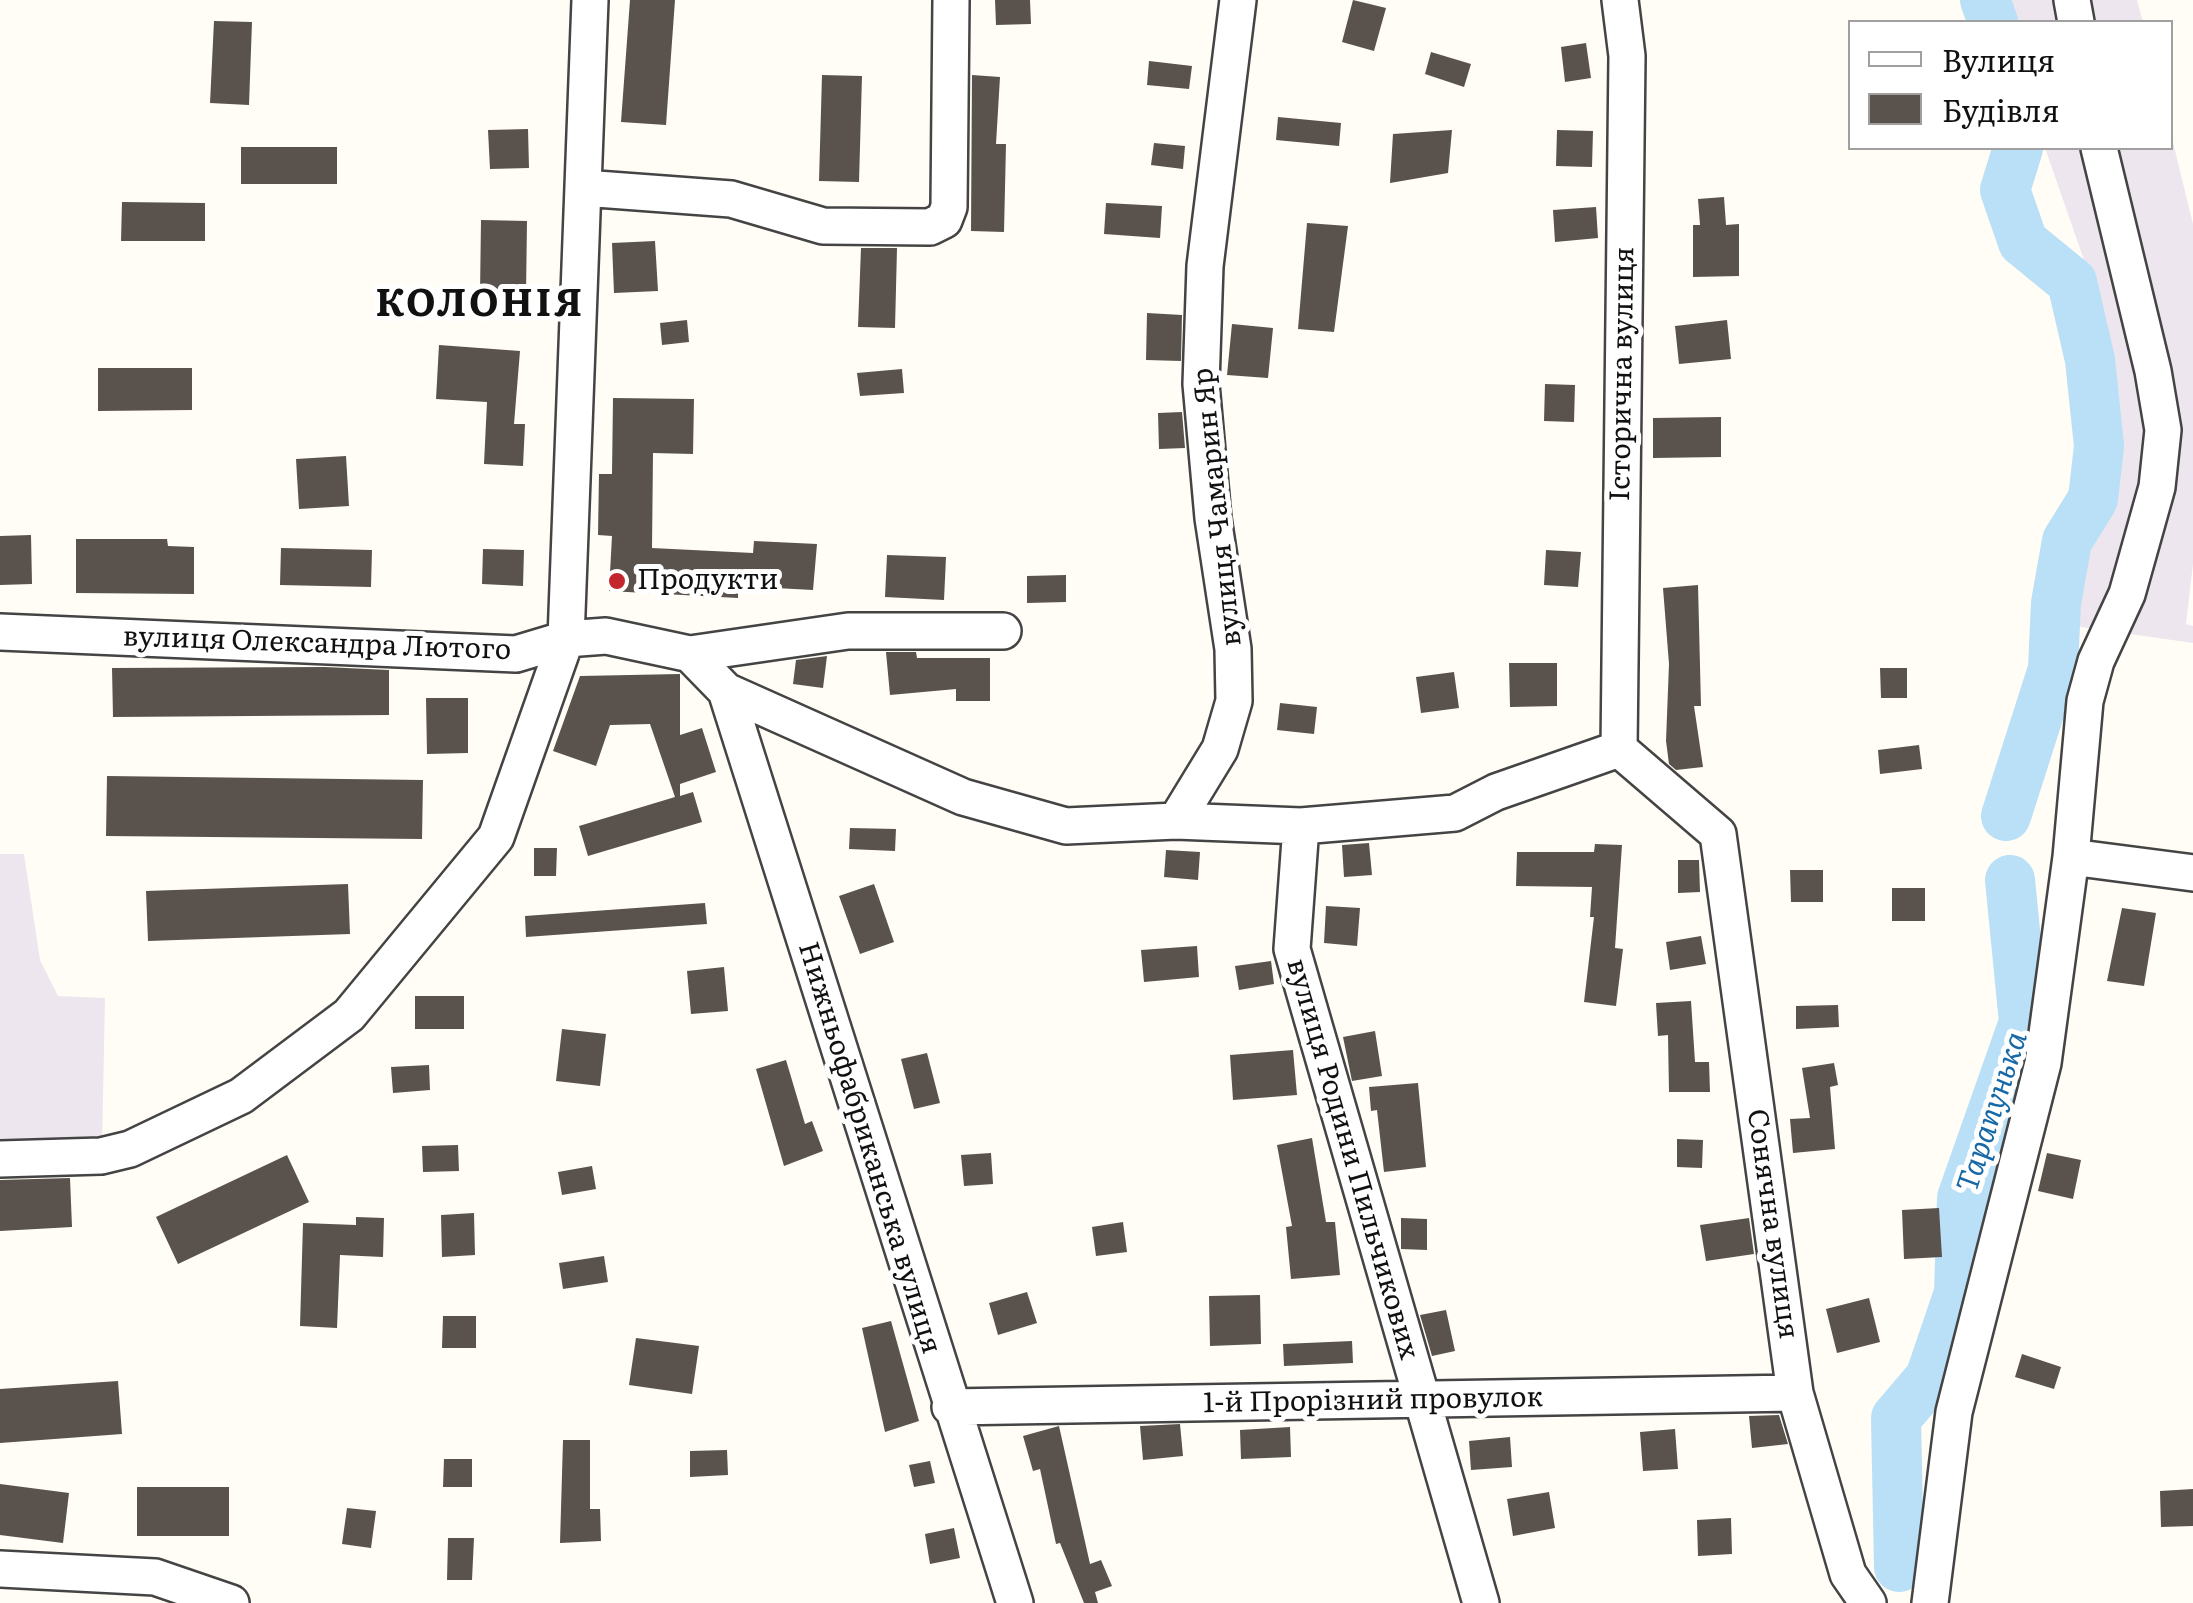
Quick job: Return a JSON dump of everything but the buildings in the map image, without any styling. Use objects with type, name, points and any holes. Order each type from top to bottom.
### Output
[{"type":"street","points":[[0,1159],[101,1156],[130,1149],[241,1096],[350,1015],[496,837],[566,639],[590,0]]},
{"type":"street","points":[[582,188],[731,199],[822,226],[930,227],[944,220],[949,207],[951,0]]},
{"type":"street","name":"вулиця Чамарин Яр","points":[[1176,821],[1220,749],[1234,701],[1233,650],[1213,518],[1201,384],[1204,266],[1231,83],[1238,0]]},
{"type":"street","name":"Історична вулиця","points":[[1618,749],[1627,76],[1620,0]]},
{"type":"street","points":[[1930,1603],[1954,1412],[2042,1062],[2071,857],[2085,701],[2142,544],[2157,487],[2163,430],[2153,371],[2099,150]]},
{"type":"street","name":"вулиця Олександра Лютого","points":[[0,632],[516,654],[566,639],[606,636],[690,654],[848,631],[1004,631]]},
{"type":"street","points":[[690,654],[726,692],[962,797],[1066,826],[1176,821],[1301,826],[1455,813],[1496,792],[1618,749]]},
{"type":"street","name":"Нижньофабриканська вулиця","points":[[726,692],[1015,1603]]},
{"type":"street","name":"Сонячна вулиця","points":[[1618,749],[1718,834],[1796,1394],[1848,1574],[1868,1603]]},
{"type":"street","name":"вулиця Родини Пильчикових","points":[[1301,826],[1292,949],[1419,1400],[1481,1603]]},
{"type":"street","points":[[2071,857],[2193,873]]},
{"type":"street","name":"1-й Прорізний провулок","points":[[950,1407],[1796,1394]]},
{"type":"street","points":[[0,1569],[155,1578],[230,1603]]},
{"type":"shaded area","points":[[2003,0],[2137,0],[2142,20],[2008,20]]},
{"type":"shaded area","points":[[2173,142],[2193,224],[2193,564],[2186,624],[2193,626],[2193,643],[2067,625],[2113,449],[2092,283],[2046,150],[2173,150]]},
{"type":"shaded area","points":[[0,854],[24,854],[40,960],[58,996],[105,998],[102,1148],[0,1148]]},
{"type":"waterway","name":"Тарапунька","points":[[1985,0],[1992,20]]},
{"type":"waterway","name":"Тарапунька","points":[[2006,816],[2053,669],[2056,603],[2067,541],[2093,499],[2099,446],[2090,360],[2072,282],[2023,242],[2005,190],[2017,150]]},
{"type":"waterway","name":"Тарапунька","points":[[1899,1567],[1896,1418],[1930,1378],[1959,1293],[1962,1198],[2024,1022],[2010,880]]},
{"type":"place","name":"Продукти","points":[[617,581]]},
{"type":"district","name":"КОЛОНІЯ","points":[[480,305]]}]
